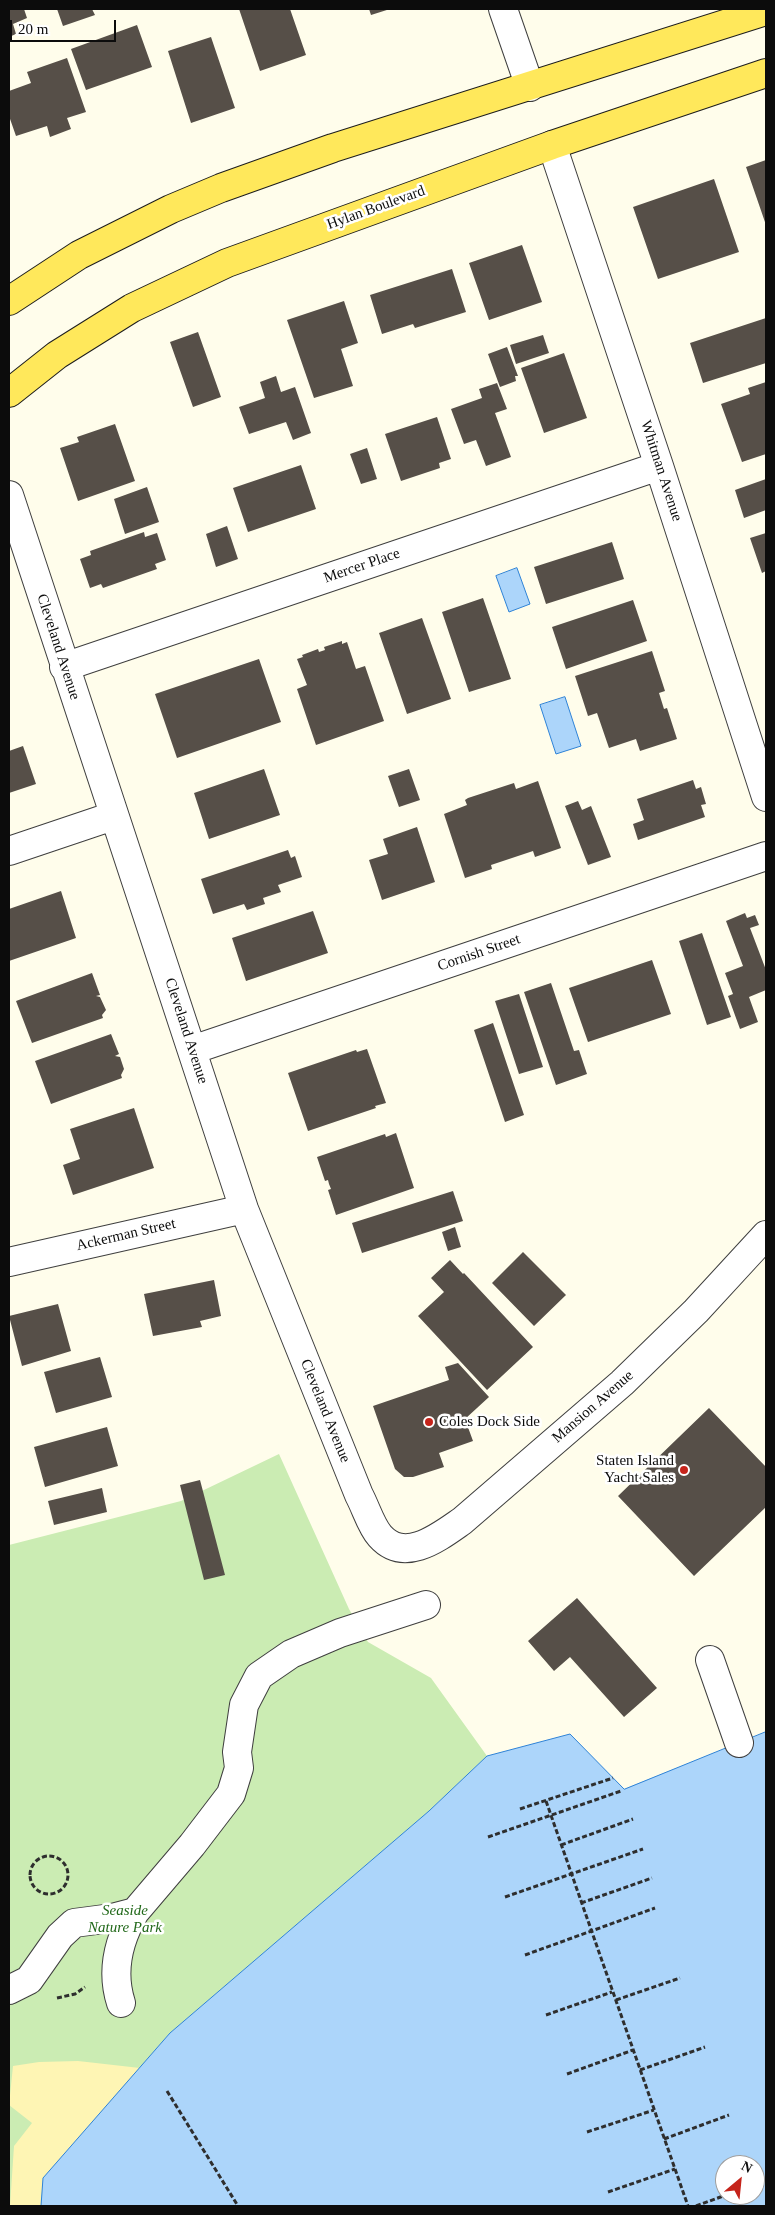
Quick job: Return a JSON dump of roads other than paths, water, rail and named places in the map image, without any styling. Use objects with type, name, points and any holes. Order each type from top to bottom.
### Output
[{"type":"main road","points":[[9,301],[79,255],[171,209],[221,188],[333,148],[766,11]]},
{"type":"main road","name":"Hylan Boulevard","points":[[9,393],[57,355],[132,308],[211,270],[273,245],[552,146],[766,73]]},
{"type":"street","points":[[503,9],[530,87]]},
{"type":"street","name":"Whitman Avenue","points":[[552,146],[659,466],[766,798]]},
{"type":"street","name":"Mercer Place","points":[[64,667],[659,466]]},
{"type":"street","name":"Cleveland Avenue","points":[[9,495],[113,816],[244,1209],[359,1495],[379,1535],[389,1544],[400,1549]]},
{"type":"street","points":[[9,851],[113,816]]},
{"type":"street","name":"Cornish Street","points":[[192,1050],[766,856]]},
{"type":"street","name":"Ackerman Street","points":[[9,1262],[244,1209]]},
{"type":"street","name":"Mansion Avenue","points":[[400,1549],[414,1548],[440,1537],[462,1521],[622,1383],[696,1311],[766,1235]]},
{"type":"street","points":[[121,2003],[116,1987],[118,1957],[127,1926],[135,1912],[231,1794],[239,1768],[237,1752],[244,1705],[259,1676],[290,1654],[340,1633],[426,1606]]},
{"type":"street","points":[[710,1660],[739,1743]]},
{"type":"street","points":[[9,1990],[29,1980],[60,1936],[74,1923],[112,1918],[135,1912]]},
{"type":"water","points":[[517,568],[530,604],[509,612],[496,576]]},
{"type":"water","points":[[565,697],[581,746],[556,754],[540,705]]},
{"type":"water","points":[[766,1732],[766,2206],[41,2206],[43,2178],[170,2033],[429,1811],[487,1756],[570,1734],[624,1789]]},
{"type":"place","name":"Coles Dock Side","points":[[429,1422]]},
{"type":"place","name":"Staten Island Yacht Sales","points":[[684,1470]]},
{"type":"park label","name":"Seaside Nature Park","points":[[125,1920]]}]
